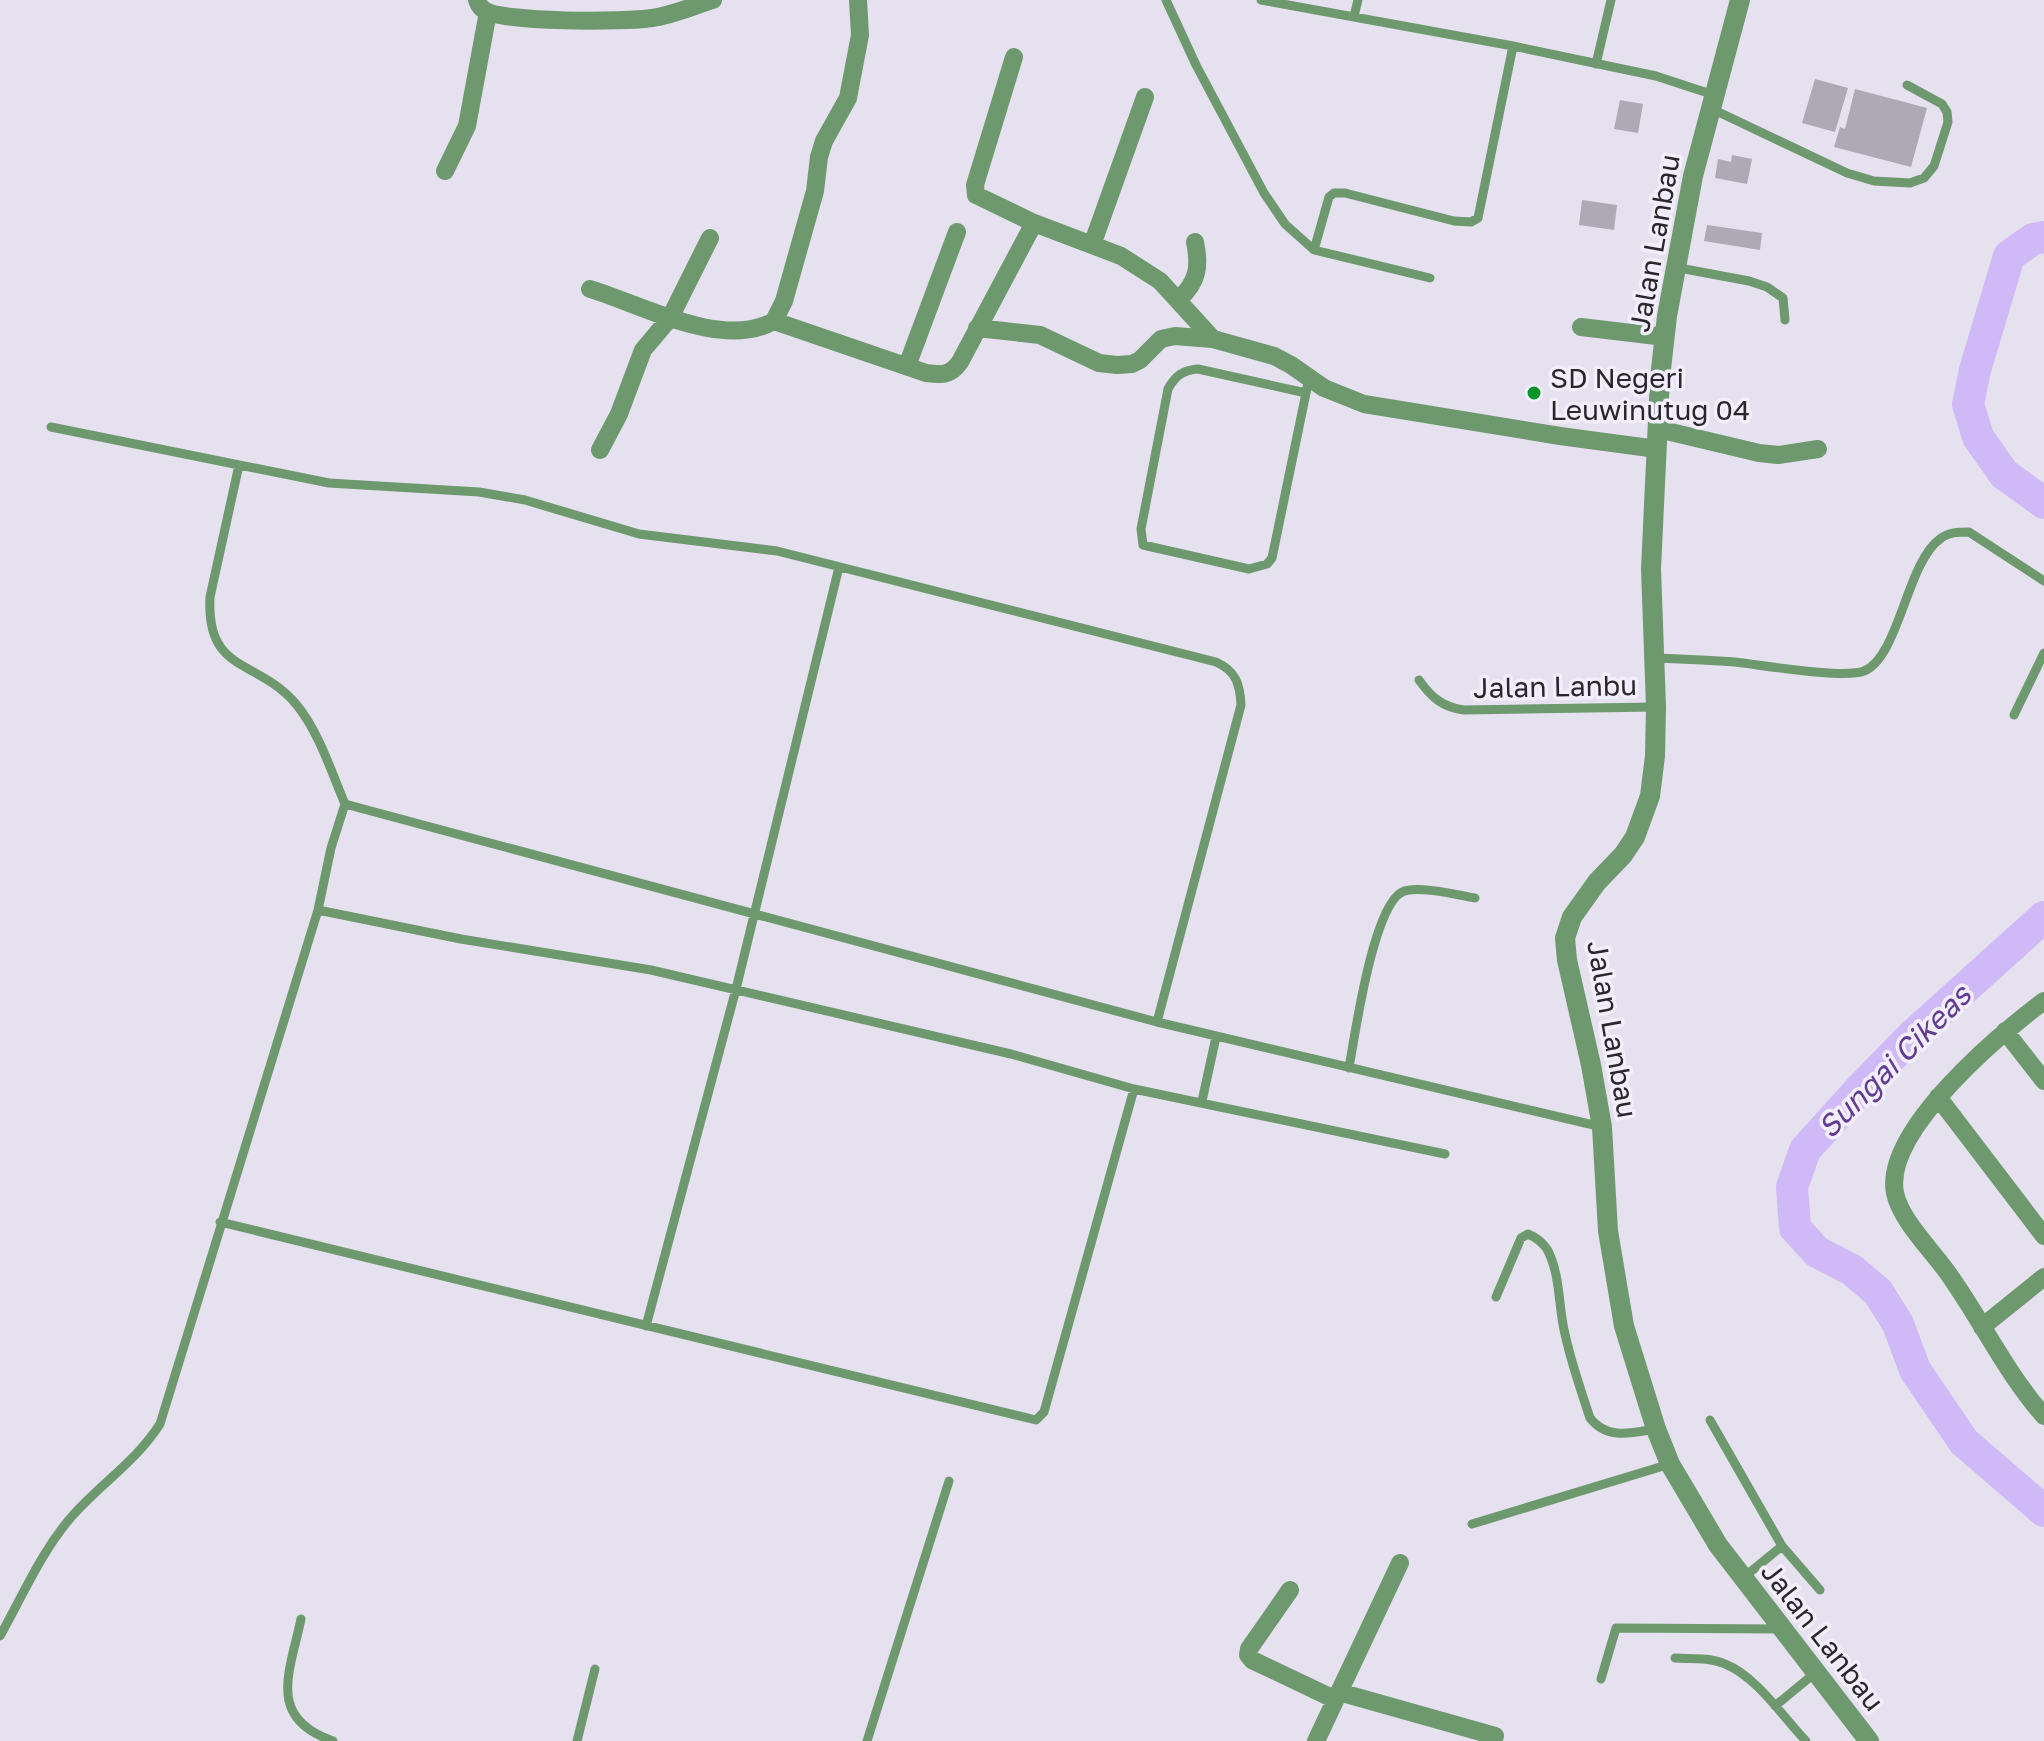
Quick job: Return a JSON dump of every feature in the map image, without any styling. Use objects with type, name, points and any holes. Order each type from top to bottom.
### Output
[{"type":"street","points":[[445,171],[467,126],[482,6],[522,18],[642,19],[713,0]]},
{"type":"street","points":[[774,321],[784,301],[815,191],[824,141],[848,98],[860,35],[858,0]]},
{"type":"street","name":"Jalan Lanbau","points":[[1740,0],[1712,101],[1674,267],[1665,337],[1651,569],[1656,707],[1650,796],[1642,822],[1623,855],[1583,900],[1572,917],[1565,938],[1602,1127],[1608,1231],[1624,1326],[1656,1429],[1670,1464],[1718,1545],[1869,1741]]},
{"type":"street","points":[[1014,57],[975,190],[979,198],[1121,256],[1160,281],[1213,339]]},
{"type":"street","points":[[1092,245],[1145,97]]},
{"type":"street","points":[[590,289],[628,300],[670,318],[721,331],[748,330],[774,321],[907,366],[940,374],[954,371],[1034,223]]},
{"type":"street","points":[[907,366],[957,232]]},
{"type":"street","points":[[600,450],[619,414],[643,350],[670,318],[710,238]]},
{"type":"street","points":[[1179,299],[1197,274],[1199,262],[1195,242]]},
{"type":"street","points":[[1581,327],[1665,337]]},
{"type":"street","points":[[977,328],[1040,335],[1099,363],[1117,365],[1140,360],[1161,339],[1175,336],[1213,339],[1274,356],[1308,385],[1405,413],[1658,439],[1778,455],[1818,449]]},
{"type":"street","points":[[2044,1001],[2005,1031],[1938,1097],[1913,1132],[1902,1155],[1894,1190],[1900,1209],[1953,1279],[2021,1390],[2044,1416]]},
{"type":"street","points":[[2005,1031],[2044,1081]]},
{"type":"street","points":[[1938,1097],[2044,1236]]},
{"type":"street","points":[[1982,1327],[2044,1277]]},
{"type":"street","points":[[1316,1741],[1400,1563]]},
{"type":"street","points":[[1290,1590],[1249,1649],[1248,1655],[1252,1660],[1336,1695],[1495,1736]]},
{"type":"lane","points":[[1166,0],[1196,65],[1264,193],[1285,224],[1314,250],[1430,278]]},
{"type":"lane","points":[[1261,0],[1513,46],[1673,82],[1693,88],[1847,173],[1874,181],[1910,183],[1924,178],[1934,166],[1948,122],[1947,112],[1942,104],[1907,85]]},
{"type":"lane","points":[[1354,16],[1358,0]]},
{"type":"lane","points":[[1596,64],[1611,0]]},
{"type":"lane","points":[[1314,250],[1329,197],[1334,193],[1454,221],[1471,222],[1478,218],[1513,46]]},
{"type":"lane","points":[[1674,267],[1767,287],[1783,298],[1785,320]]},
{"type":"lane","points":[[1198,369],[1308,385],[1272,558],[1267,564],[1249,569],[1143,545],[1141,529],[1172,381],[1181,373],[1198,369]]},
{"type":"lane","points":[[51,427],[355,486],[479,492],[513,497],[639,534],[777,551],[1216,662],[1229,668],[1238,680],[1241,705],[1157,1022]]},
{"type":"lane","points":[[0,1636],[57,1535],[75,1513],[148,1442],[160,1424],[318,910],[331,848],[345,804],[313,731],[297,706],[269,680],[230,658],[213,635],[209,617],[210,597],[239,465]]},
{"type":"lane","points":[[1655,658],[1838,673],[1865,670],[1881,656],[1926,556],[1939,539],[1955,532],[1969,532],[2044,581]]},
{"type":"lane","points":[[646,1326],[736,989],[839,567]]},
{"type":"lane","points":[[2014,715],[2044,653]]},
{"type":"lane","name":"Jalan Lanbu","points":[[1419,680],[1435,700],[1450,708],[1464,710],[1656,707]]},
{"type":"lane","points":[[345,804],[1157,1022],[1602,1127]]},
{"type":"lane","points":[[1349,1068],[1371,954],[1391,901],[1399,893],[1411,889],[1475,898]]},
{"type":"lane","points":[[318,910],[461,939],[597,960],[736,989],[1011,1054],[1134,1089],[1445,1154]]},
{"type":"lane","points":[[1202,1101],[1216,1037]]},
{"type":"lane","points":[[220,1222],[1032,1420],[1040,1419],[1134,1089]]},
{"type":"lane","points":[[1496,1297],[1521,1238],[1528,1234],[1537,1238],[1546,1247],[1557,1277],[1565,1337],[1590,1418],[1606,1433],[1656,1429]]},
{"type":"lane","points":[[1710,1420],[1782,1546],[1820,1590]]},
{"type":"lane","points":[[1472,1524],[1670,1464]]},
{"type":"lane","points":[[867,1741],[949,1481]]},
{"type":"lane","points":[[1743,1578],[1782,1546]]},
{"type":"lane","points":[[301,1619],[287,1685],[289,1705],[296,1720],[312,1734],[333,1741]]},
{"type":"lane","points":[[1601,1679],[1616,1628],[1783,1629]]},
{"type":"lane","points":[[1675,1658],[1711,1660],[1737,1670],[1806,1741]]},
{"type":"lane","points":[[577,1741],[595,1669]]},
{"type":"lane","points":[[1775,1706],[1815,1673]]},
{"type":"building","points":[[1815,79],[1848,88],[1835,132],[1802,123]]},
{"type":"building","points":[[1855,89],[1927,108],[1911,167],[1834,147],[1840,127],[1845,129]]},
{"type":"building","points":[[1620,100],[1643,104],[1638,133],[1614,129]]},
{"type":"building","points":[[1732,155],[1752,159],[1747,184],[1715,178],[1718,159],[1731,162]]},
{"type":"building","points":[[1582,200],[1617,205],[1614,230],[1579,225]]},
{"type":"building","points":[[1707,225],[1762,233],[1760,250],[1704,241]]},
{"type":"waterway","name":"Sungai Cikeas","points":[[2044,237],[2033,239],[2009,256],[1968,404],[1978,437],[2004,474],[2044,503]]},
{"type":"waterway","name":"Sungai Cikeas","points":[[2044,917],[1913,1035],[1861,1088],[1805,1150],[1792,1187],[1795,1228],[1817,1252],[1852,1270],[1878,1292],[1898,1324],[1915,1370],[1964,1442],[2044,1511]]},
{"type":"place","name":"SD Negeri Leuwinutug 04","points":[[1534,393]]}]
